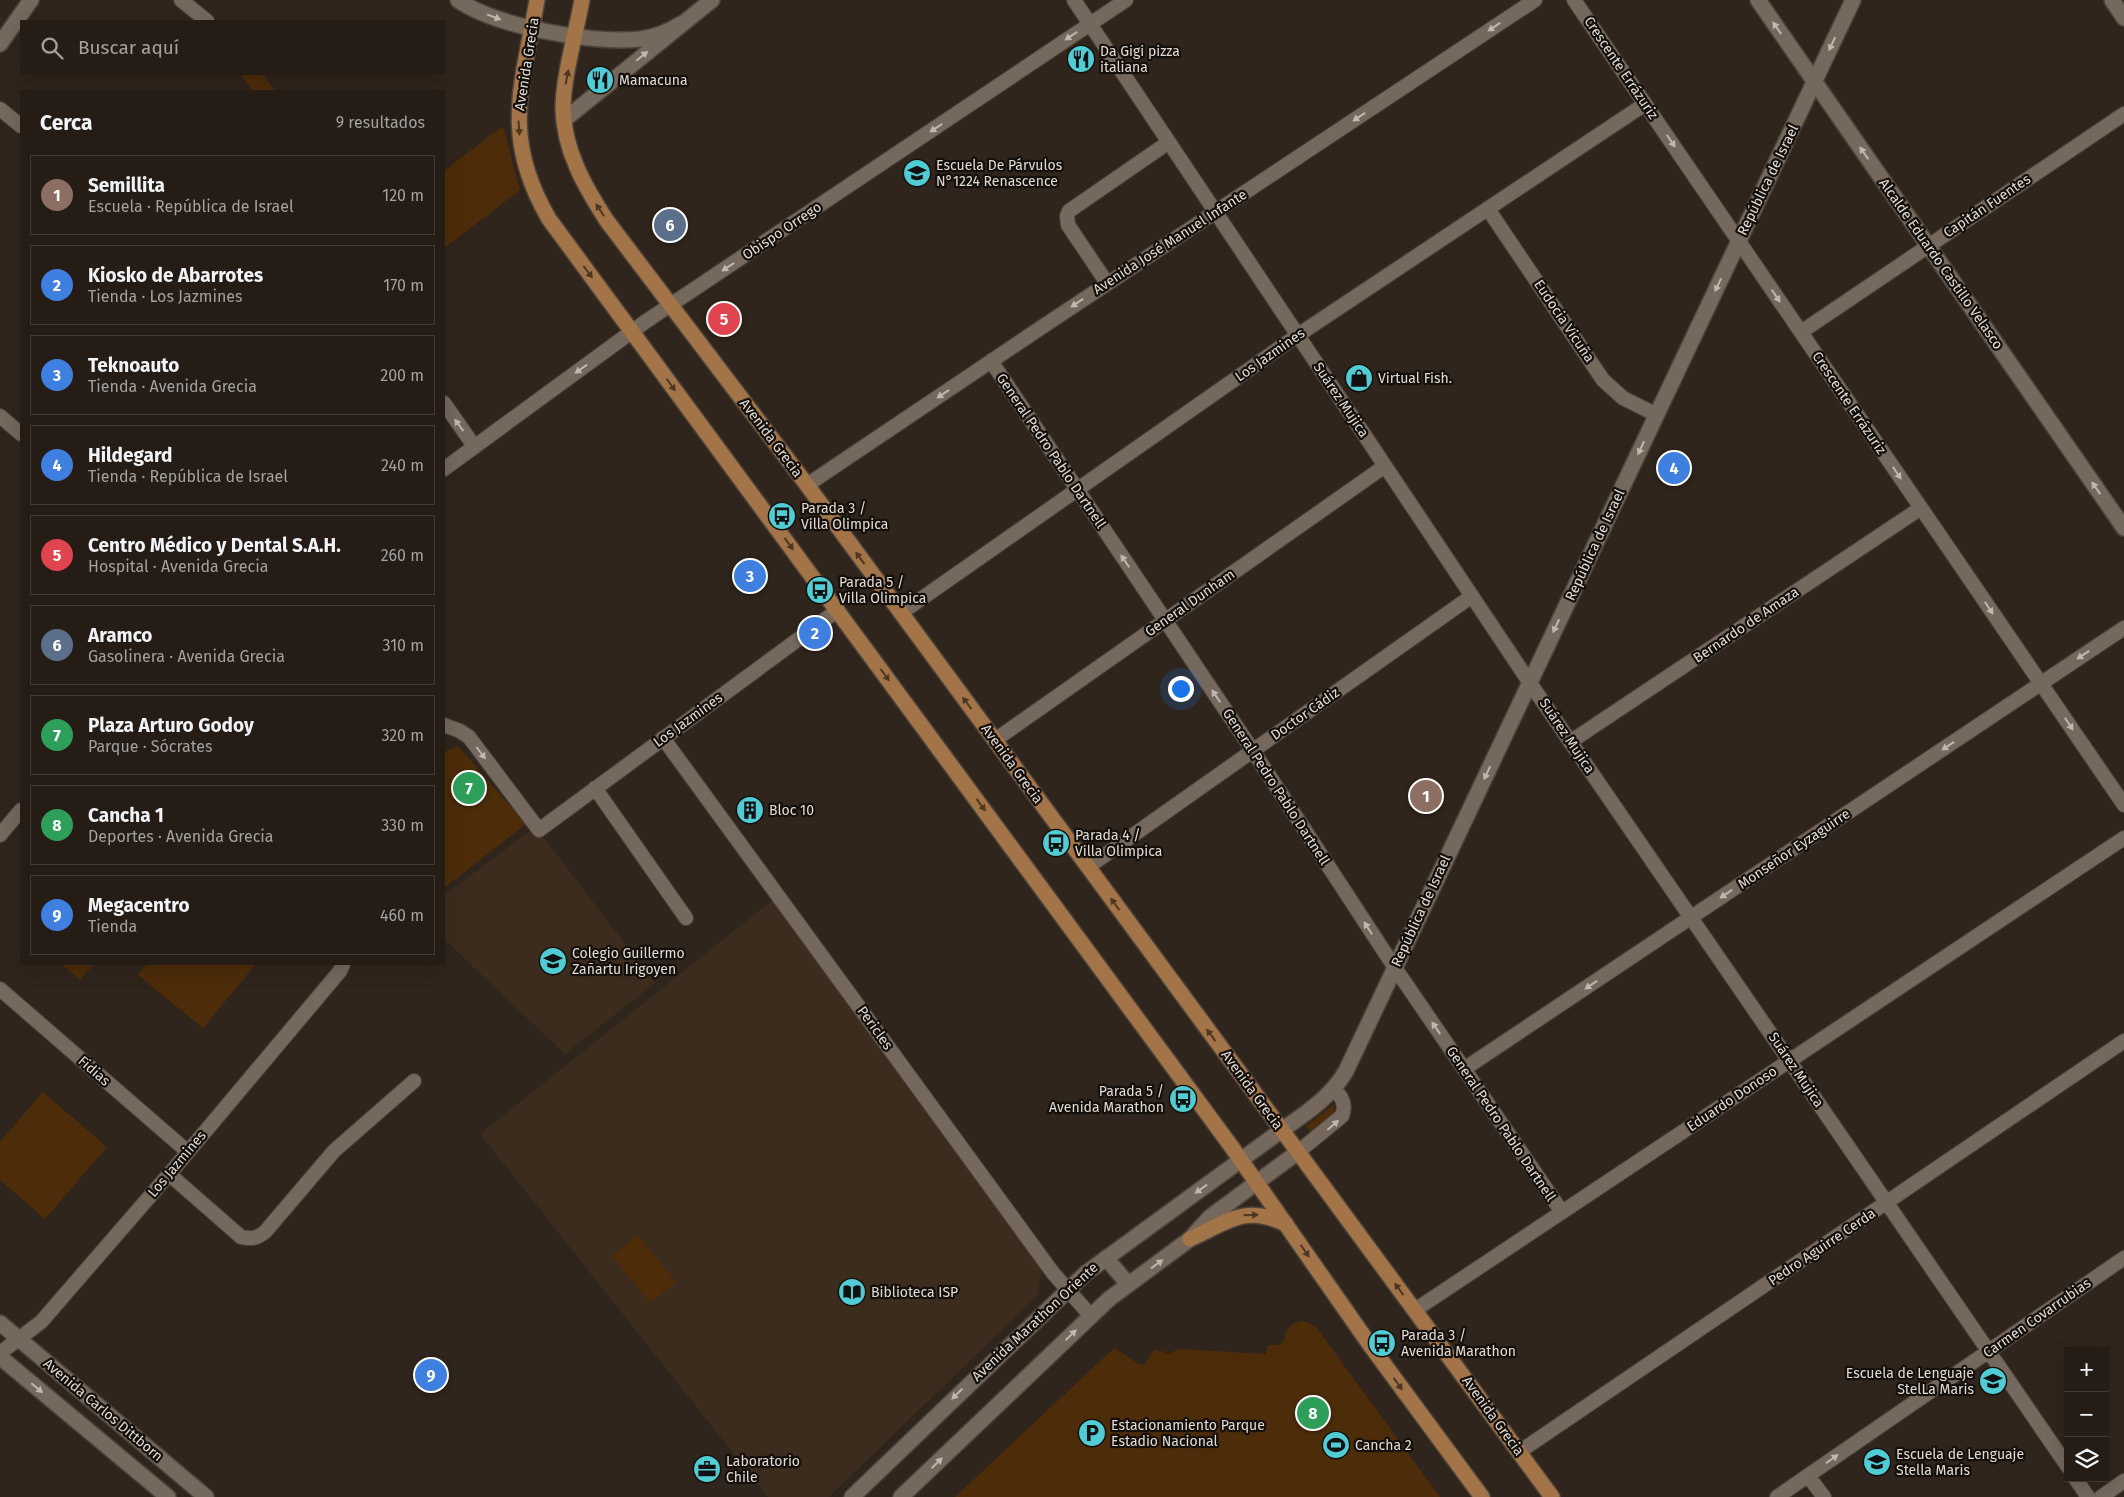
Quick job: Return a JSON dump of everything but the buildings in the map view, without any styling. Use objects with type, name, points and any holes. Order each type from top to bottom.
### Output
[{"type":"main road","points":[[0,44],[31,0]]},
{"type":"main road","points":[[458,0],[487,15],[532,28],[576,36],[643,39],[660,35],[680,24]]},
{"type":"main road","name":"Avenida Grecia","points":[[537,0],[520,90],[518,116],[520,144],[527,170],[535,193],[549,219],[1241,1160],[1381,1361],[1482,1497]]},
{"type":"main road","name":"Avenida Grecia","points":[[582,0],[564,96],[564,120],[571,151],[590,195],[607,221],[807,486],[1552,1497]]},
{"type":"main road","points":[[564,120],[680,24],[712,0]]},
{"type":"main road","name":"Alcalde Eduardo Castillo Velasco","points":[[1758,0],[2124,528]]},
{"type":"main road","name":"República de Israel","points":[[1282,1130],[1334,1089],[1346,1071],[1852,0]]},
{"type":"main road","points":[[2112,0],[2124,18]]},
{"type":"main road","name":"Avenida Marathon Oriente","points":[[852,1497],[1067,1289],[1106,1258],[1282,1130]]},
{"type":"main road","points":[[1190,1239],[1210,1217],[1298,1152]]},
{"type":"main road","points":[[901,1497],[1091,1316],[1128,1284],[1190,1239],[1233,1218],[1250,1214],[1269,1217],[1286,1224]]},
{"type":"main road","points":[[1106,1258],[1128,1284]]},
{"type":"main road","name":"Avenida Carlos Dittborn","points":[[0,1323],[206,1497]]},
{"type":"main road","name":"Avenida Carlos Dittborn","points":[[0,1355],[168,1497]]},
{"type":"street","points":[[182,0],[206,20]]},
{"type":"street","name":"Suárez Mujica","points":[[1074,0],[1570,742],[2064,1461]]},
{"type":"street","name":"Obispo Orrego","points":[[445,468],[671,305],[1126,0]]},
{"type":"street","name":"Avenida José Manuel Infante","points":[[807,486],[1107,283],[1535,0]]},
{"type":"street","name":"Crescente Errázuriz","points":[[1574,0],[2124,805]]},
{"type":"street","name":"Los Jazmines","points":[[901,613],[1298,335],[1645,104]]},
{"type":"street","points":[[0,109],[20,125]]},
{"type":"street","name":"Capitán Fuentes","points":[[1801,332],[2124,114]]},
{"type":"street","points":[[1107,283],[1068,225],[1067,216],[1069,212],[1170,142]]},
{"type":"street","name":"Eudocia Vicuña","points":[[1488,208],[1603,380],[1622,398],[1657,415]]},
{"type":"street","name":"General Pedro Pablo Dartnell","points":[[990,362],[1253,751],[1394,968],[1562,1212]]},
{"type":"street","points":[[445,405],[474,446]]},
{"type":"street","points":[[0,416],[20,433]]},
{"type":"street","name":"General Dunham","points":[[994,740],[1385,466]]},
{"type":"street","name":"Bernardo de Amaza","points":[[1570,742],[1921,508]]},
{"type":"street","name":"Doctor Cádiz","points":[[1088,867],[1472,596]]},
{"type":"street","name":"Los Jazmines","points":[[445,725],[469,737],[539,830],[838,610]]},
{"type":"street","name":"Monseñor Eyzaguirre","points":[[1464,1069],[2124,628]]},
{"type":"street","name":"Pericles","points":[[663,738],[1067,1289],[1091,1316]]},
{"type":"street","points":[[594,788],[686,918]]},
{"type":"street","points":[[0,835],[20,811]]},
{"type":"street","name":"Eduardo Donoso","points":[[1415,1310],[2124,838]]},
{"type":"street","name":"Los Jazmines","points":[[0,1355],[41,1322],[188,1152],[340,971],[343,965]]},
{"type":"street","name":"Fidias","points":[[0,990],[188,1152]]},
{"type":"street","name":"Pedro Aguirre Cerda","points":[[1519,1452],[2124,1041]]},
{"type":"street","points":[[169,1174],[241,1237],[252,1240],[266,1232],[334,1151],[414,1081]]},
{"type":"street","points":[[1298,1152],[1342,1116],[1344,1103],[1334,1089]]},
{"type":"street","name":"Carmen Covarrubias","points":[[1777,1497],[2124,1258]]},
{"type":"street","points":[[1808,1476],[1824,1497]]},
{"type":"street","points":[[2100,1497],[2124,1481]]},
{"type":"street","points":[[2078,1482],[2088,1497]]},
{"type":"shaded area","points":[[241,75],[263,75],[274,90],[252,90]]},
{"type":"shaded area","points":[[503,126],[520,190],[445,247],[445,170]]},
{"type":"shaded area","points":[[458,746],[526,824],[445,887],[445,752]]},
{"type":"shaded area","name":"Colegio Guillermo Zañartu Irigoyen","points":[[530,831],[541,834],[655,983],[565,1054],[445,940],[445,894]]},
{"type":"shaded area","points":[[780,894],[1044,1255],[1038,1295],[829,1497],[768,1497],[480,1134]]},
{"type":"shaded area","points":[[62,965],[93,965],[80,980]]},
{"type":"shaded area","points":[[146,965],[255,965],[203,1028],[138,975]]},
{"type":"shaded area","points":[[43,1092],[107,1147],[45,1219],[0,1180],[0,1142]]},
{"type":"shaded area","points":[[1334,1104],[1334,1115],[1312,1133],[1306,1126]]},
{"type":"shaded area","points":[[638,1235],[676,1282],[650,1303],[612,1256]]},
{"type":"shaded area","points":[[1304,1321],[1316,1327],[1440,1497],[955,1497],[1114,1348],[1139,1364],[1145,1364],[1154,1350],[1168,1354],[1179,1349],[1266,1354],[1268,1345],[1279,1345],[1284,1341],[1287,1329],[1292,1324]]},
{"type":"place","name":"Da Gigi pizza italiana","points":[[1081,59]]},
{"type":"place","name":"Mamacuna","points":[[600,80]]},
{"type":"place","name":"Escuela De Párvulos N°1224 Renascence","points":[[917,173]]},
{"type":"place","name":"Aramco","points":[[670,225]]},
{"type":"place","name":"Centro Médico y Dental S.A.H.","points":[[724,319]]},
{"type":"place","name":"Virtual Fish.","points":[[1359,378]]},
{"type":"place","name":"Hildegard","points":[[1674,468]]},
{"type":"place","name":"Parada 3 / Villa Olimpica","points":[[782,516]]},
{"type":"place","name":"Teknoauto","points":[[750,576]]},
{"type":"place","name":"Parada 5 / Villa Olimpica","points":[[820,590]]},
{"type":"place","name":"Kiosko de Abarrotes","points":[[815,633]]},
{"type":"place","name":"Plaza Arturo Godoy","points":[[469,788]]},
{"type":"place","name":"Semillita","points":[[1426,796]]},
{"type":"place","name":"Bloc 10","points":[[750,810]]},
{"type":"place","name":"Parada 4 / Villa Olimpica","points":[[1056,843]]},
{"type":"place","name":"Colegio Guillermo Zañartu Irigoyen","points":[[553,961]]},
{"type":"place","name":"Parada 5 / Avenida Marathon","points":[[1183,1099]]},
{"type":"place","name":"Biblioteca ISP","points":[[852,1292]]},
{"type":"place","name":"Parada 3 / Avenida Marathon","points":[[1382,1343]]},
{"type":"place","name":"Megacentro","points":[[431,1375]]},
{"type":"place","name":"Escuela de Lenguaje StelLa Maris","points":[[1993,1381]]},
{"type":"place","name":"Cancha 1","points":[[1313,1413]]},
{"type":"place","name":"Estacionamiento Parque Estadio Nacional","points":[[1092,1433]]},
{"type":"place","name":"Cancha 2","points":[[1336,1445]]},
{"type":"place","name":"Escuela de Lenguaje Stella Maris","points":[[1877,1462]]},
{"type":"place","name":"Laboratorio Chile","points":[[707,1469]]}]
